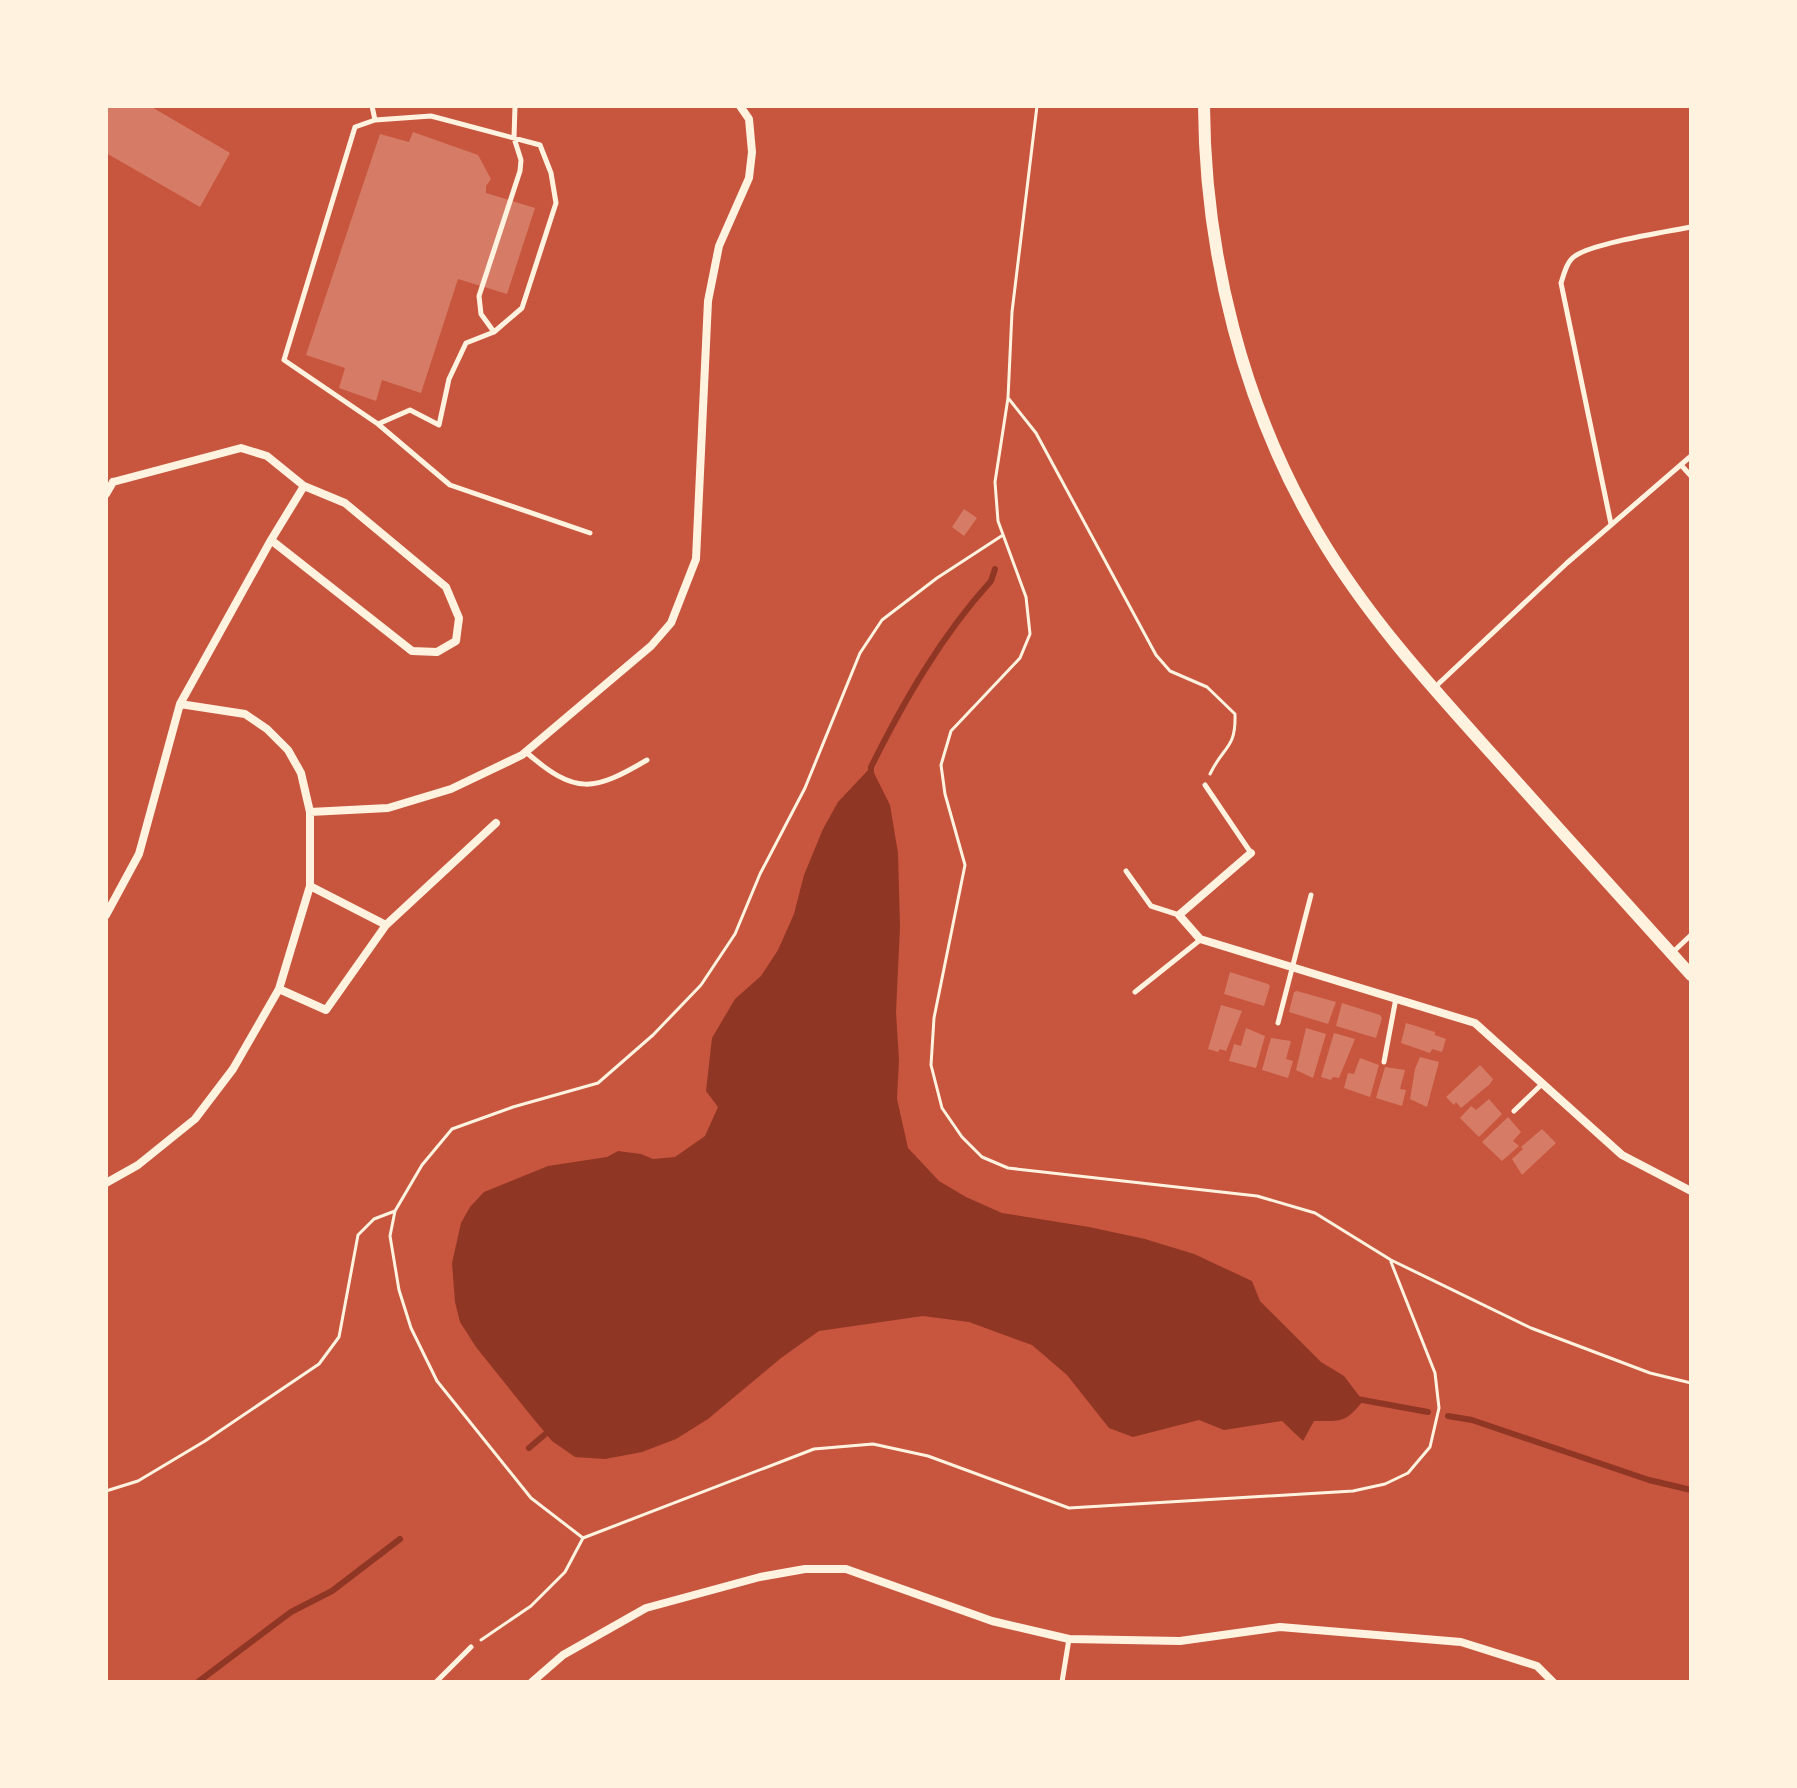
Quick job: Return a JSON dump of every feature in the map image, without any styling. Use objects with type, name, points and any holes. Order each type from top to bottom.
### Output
[{"type":"street","points":[[310,812],[388,808],[451,789],[526,752],[651,646],[671,623],[696,559],[708,301],[719,246],[749,178],[752,152],[749,119],[740,106]]},
{"type":"street","points":[[1204,106],[1207,179],[1220,271],[1236,338],[1267,427],[1306,512],[1330,553],[1389,637],[1691,975]]},
{"type":"street","points":[[106,494],[110,480],[241,448],[267,456],[304,486],[345,503],[446,587],[459,618],[456,641],[437,652],[412,651],[271,540]]},
{"type":"street","points":[[106,915],[139,854],[180,704],[304,486]]},
{"type":"street","points":[[106,1183],[138,1165],[195,1119],[233,1069],[279,989],[310,886],[310,812],[301,773],[288,750],[267,729],[245,714],[180,704]]},
{"type":"street","points":[[279,989],[326,1010],[386,925],[496,823]]},
{"type":"street","points":[[1251,853],[1179,915],[1200,939],[1475,1023],[1622,1155],[1691,1191]]},
{"type":"street","points":[[310,886],[386,925]]},
{"type":"street","points":[[532,1682],[563,1655],[646,1608],[760,1577],[805,1569],[846,1569],[992,1621],[1069,1639],[1180,1641],[1280,1627],[1461,1642],[1537,1666],[1553,1682]]},
{"type":"lane","points":[[372,106],[375,120]]},
{"type":"lane","points":[[494,332],[481,314],[479,296],[520,171],[521,160],[514,138],[515,106]]},
{"type":"lane","points":[[378,424],[410,410],[439,425],[449,379],[466,343],[494,332],[522,308],[556,203],[551,173],[540,145],[431,116],[375,120],[355,127],[284,360],[378,424],[450,485],[590,533]]},
{"type":"lane","points":[[1611,524],[1561,283],[1574,256],[1608,245],[1691,227]]},
{"type":"lane","points":[[1433,689],[1611,524],[1691,456]]},
{"type":"lane","points":[[1681,465],[1691,476]]},
{"type":"lane","points":[[526,752],[542,766],[579,784],[599,785],[647,760]]},
{"type":"lane","points":[[1205,785],[1251,853]]},
{"type":"lane","points":[[1126,871],[1151,906],[1179,915]]},
{"type":"lane","points":[[1278,1023],[1311,895]]},
{"type":"lane","points":[[1671,953],[1691,935]]},
{"type":"lane","points":[[1135,992],[1200,939]]},
{"type":"lane","points":[[1384,1062],[1396,997]]},
{"type":"lane","points":[[1514,1111],[1542,1084]]},
{"type":"lane","points":[[1062,1682],[1069,1639]]},
{"type":"lane","points":[[436,1682],[471,1647]]},
{"type":"path","points":[[1037,106],[1012,312],[1008,398],[995,482],[998,521],[1026,597],[1030,634],[1020,658],[951,731],[941,765],[945,794],[965,865],[934,1018],[931,1065],[942,1108],[962,1137],[982,1157],[1008,1168],[1257,1196],[1315,1213],[1391,1260],[1531,1328],[1650,1373],[1691,1383]]},
{"type":"path","points":[[1008,398],[1036,433],[1156,655],[1170,671],[1207,687],[1235,714],[1234,740],[1217,760],[1205,785]]},
{"type":"path","points":[[583,1538],[531,1498],[437,1381],[411,1328],[399,1290],[390,1236],[395,1211],[422,1165],[452,1129],[513,1107],[598,1083],[653,1035],[701,985],[735,934],[760,874],[805,788],[860,653],[882,620],[937,578],[1003,535]]},
{"type":"path","points":[[106,1491],[138,1481],[205,1441],[319,1364],[339,1337],[358,1235],[374,1219],[395,1211]]},
{"type":"path","points":[[471,1647],[531,1606],[565,1572],[583,1538],[814,1449],[873,1444],[928,1456],[1069,1508],[1353,1491],[1385,1484],[1408,1473],[1430,1447],[1439,1408],[1435,1373],[1391,1260]]},
{"type":"shaded area","points":[[871,767],[890,805],[898,853],[897,1099],[908,1148],[939,1181],[1002,1213],[1145,1239],[1194,1254],[1252,1281],[1260,1301],[1321,1362],[1344,1376],[1363,1401],[1347,1417],[1314,1421],[1303,1441],[1282,1421],[1224,1430],[1199,1420],[1133,1437],[1109,1428],[1067,1375],[1032,1345],[969,1322],[923,1316],[819,1331],[781,1358],[708,1419],[676,1439],[642,1452],[605,1459],[575,1457],[552,1441],[476,1347],[460,1322],[452,1263],[461,1223],[470,1207],[484,1192],[548,1166],[607,1157],[618,1151],[653,1159],[675,1157],[705,1136],[718,1107],[706,1091],[712,1038],[735,999],[761,976],[778,950],[794,914],[804,875],[823,829],[838,802]]},
{"type":"building","points":[[106,106],[150,106],[230,153],[200,207],[106,153]]},
{"type":"building","points":[[413,132],[478,155],[491,179],[486,193],[535,208],[507,294],[458,279],[421,393],[382,380],[376,401],[339,388],[345,368],[306,355],[380,134],[409,142]]},
{"type":"building","points":[[964,509],[977,518],[964,536],[952,527]]},
{"type":"building","points":[[1230,972],[1270,986],[1264,1006],[1224,994]]},
{"type":"building","points":[[1294,992],[1336,1002],[1328,1024],[1289,1012]]},
{"type":"building","points":[[1342,1003],[1380,1015],[1382,1018],[1376,1038],[1336,1026]]},
{"type":"building","points":[[1221,1005],[1242,1011],[1226,1051],[1220,1049],[1218,1052],[1208,1049]]},
{"type":"building","points":[[1406,1023],[1435,1032],[1435,1035],[1446,1039],[1442,1052],[1432,1049],[1430,1053],[1401,1043]]},
{"type":"building","points":[[1246,1028],[1265,1036],[1256,1068],[1229,1061],[1234,1044],[1241,1046]]},
{"type":"building","points":[[1306,1028],[1326,1034],[1313,1078],[1296,1070]]},
{"type":"building","points":[[1334,1033],[1355,1039],[1339,1078],[1333,1077],[1331,1080],[1321,1077]]},
{"type":"building","points":[[1271,1038],[1291,1041],[1286,1059],[1293,1061],[1288,1078],[1262,1070]]},
{"type":"building","points":[[1420,1057],[1439,1062],[1427,1107],[1410,1099]]},
{"type":"building","points":[[1360,1058],[1379,1065],[1370,1097],[1344,1088],[1348,1073],[1354,1074]]},
{"type":"building","points":[[1480,1065],[1493,1079],[1490,1084],[1461,1108],[1456,1102],[1454,1105],[1446,1097]]},
{"type":"building","points":[[1385,1067],[1405,1070],[1400,1089],[1406,1090],[1402,1106],[1376,1098]]},
{"type":"building","points":[[1489,1099],[1502,1114],[1479,1137],[1460,1118],[1471,1106],[1476,1110]]},
{"type":"building","points":[[1508,1117],[1521,1132],[1513,1141],[1519,1146],[1502,1161],[1482,1142]]},
{"type":"building","points":[[1542,1129],[1556,1143],[1522,1175],[1512,1159]]},
{"type":"waterway","points":[[871,773],[871,767],[910,694],[956,624],[991,581],[995,569]]},
{"type":"waterway","points":[[1357,1399],[1428,1412]]},
{"type":"waterway","points":[[1448,1416],[1472,1420],[1649,1480],[1691,1490]]},
{"type":"waterway","points":[[529,1448],[550,1430]]},
{"type":"waterway","points":[[198,1682],[291,1612],[332,1591],[400,1539]]}]
